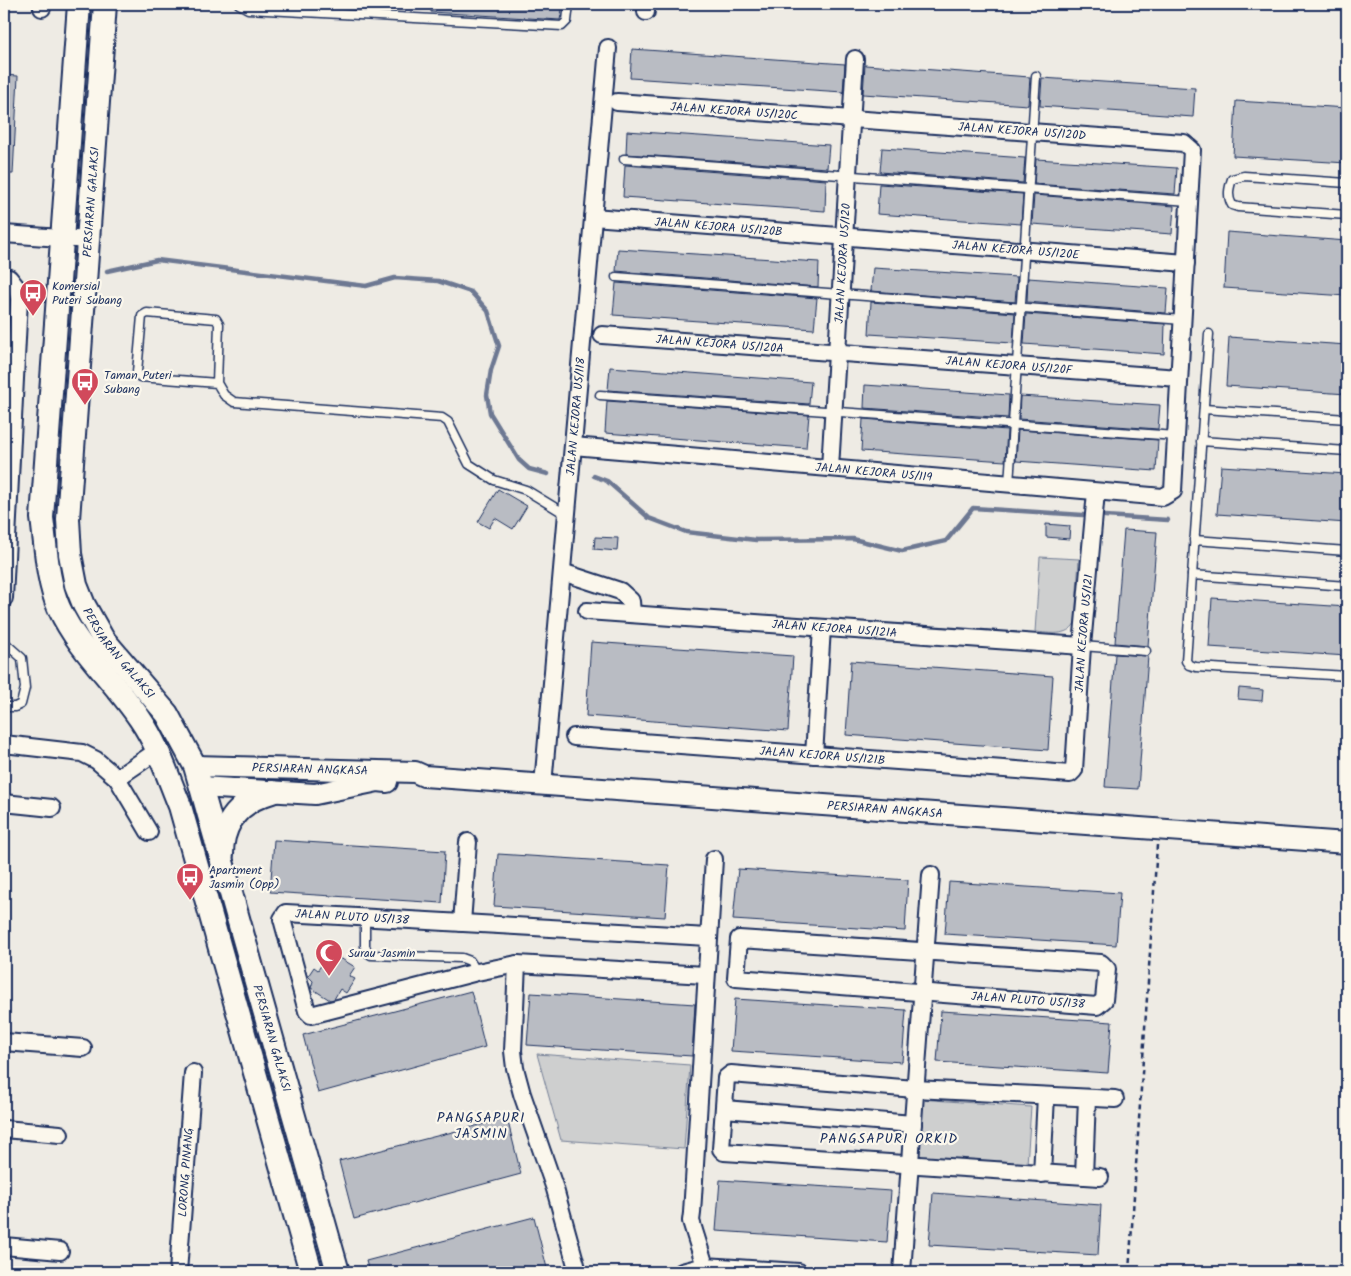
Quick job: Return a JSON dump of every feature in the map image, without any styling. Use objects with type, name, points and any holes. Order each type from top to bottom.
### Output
[{"type":"main road","name":"PERSIARAN GALAKSI","points":[[79,4],[42,518],[48,564],[58,607],[80,646],[140,718],[157,751],[180,806],[311,1272]]},
{"type":"main road","name":"PERSIARAN GALAKSI","points":[[105,4],[68,519],[70,554],[76,584],[103,639],[167,714],[195,778],[222,858],[338,1272]]},
{"type":"main road","points":[[140,718],[151,722],[163,733],[195,778],[189,796],[199,846],[196,859]]},
{"type":"main road","points":[[222,858],[222,842],[226,828],[234,814],[251,800],[272,792]]},
{"type":"street","name":"JALAN KEJORA U5/118","points":[[543,785],[608,48]]},
{"type":"street","name":"JALAN KEJORA U5/120","points":[[830,468],[855,59]]},
{"type":"street","name":"JALAN KEJORA U5/120C","points":[[617,102],[852,119]]},
{"type":"street","name":"JALAN KEJORA U5/120D","points":[[852,119],[1184,143],[1190,146],[1192,150],[1189,201]]},
{"type":"street","points":[[1176,436],[1189,201]]},
{"type":"street","name":"JALAN KEJORA U5/120B","points":[[593,217],[844,237]]},
{"type":"street","points":[[4,234],[89,240]]},
{"type":"street","name":"JALAN KEJORA U5/120E","points":[[844,237],[1186,263]]},
{"type":"street","points":[[4,278],[9,278],[17,288],[19,300],[7,498],[4,598]]},
{"type":"street","name":"JALAN KEJORA U5/120A","points":[[602,335],[837,354]]},
{"type":"street","name":"JALAN KEJORA U5/120F","points":[[837,354],[1179,378]]},
{"type":"street","name":"JALAN KEJORA U5/119","points":[[573,446],[1163,498],[1173,491],[1176,436]]},
{"type":"street","name":"JALAN KEJORA U5/121","points":[[1070,774],[1074,770],[1082,646],[1096,492]]},
{"type":"street","points":[[562,572],[620,591],[631,602],[632,614]]},
{"type":"street","name":"JALAN KEJORA U5/121A","points":[[586,611],[1082,646]]},
{"type":"street","points":[[814,755],[822,628]]},
{"type":"street","name":"JALAN KEJORA U5/121B","points":[[574,737],[1070,774]]},
{"type":"street","points":[[4,744],[82,753],[96,760],[117,778],[149,832]]},
{"type":"street","points":[[117,778],[157,751]]},
{"type":"street","name":"PERSIARAN ANGKASA","points":[[195,778],[415,772],[424,776],[1347,843]]},
{"type":"street","name":"PERSIARAN ANGKASA","points":[[195,778],[272,792],[329,793],[378,781],[416,783],[424,776]]},
{"type":"street","points":[[4,803],[52,808]]},
{"type":"street","points":[[462,923],[468,842]]},
{"type":"street","points":[[705,1266],[691,1221],[705,975],[714,859]]},
{"type":"street","points":[[902,1272],[932,875]]},
{"type":"street","name":"JALAN PLUTO U5/138","points":[[705,975],[516,964],[477,972],[311,1015],[307,1011],[282,919],[286,913],[708,937]]},
{"type":"street","name":"JALAN PLUTO U5/138","points":[[739,939],[926,952],[1101,963],[1107,970],[1104,1000],[1097,1006],[736,978],[739,939]]},
{"type":"street","points":[[516,964],[513,1051],[515,1068],[522,1094],[555,1189],[578,1272]]},
{"type":"street","points":[[4,1042],[83,1048]]},
{"type":"street","name":"LORONG PINANG","points":[[178,1272],[193,1074]]},
{"type":"street","points":[[1088,1098],[1092,1177],[724,1152],[721,1149],[726,1078],[731,1074],[915,1089],[1115,1099]]},
{"type":"street","points":[[1042,1174],[1046,1096]]},
{"type":"street","points":[[724,1109],[913,1124]]},
{"type":"street","points":[[4,1129],[60,1134]]},
{"type":"street","points":[[4,1246],[60,1251]]},
{"type":"street","points":[[682,1272],[705,1266],[799,1272]]},
{"type":"lane","points":[[239,4],[248,9],[562,26],[567,21],[569,4]]},
{"type":"lane","points":[[1009,484],[1036,76]]},
{"type":"lane","points":[[624,159],[1189,201]]},
{"type":"lane","points":[[1347,183],[1244,176],[1232,179],[1229,188],[1232,205],[1257,209],[1347,215]]},
{"type":"lane","points":[[616,277],[1183,320]]},
{"type":"lane","points":[[217,383],[140,377],[137,372],[142,316],[147,313],[216,318],[219,324],[217,383],[224,395],[234,402],[442,418],[448,422],[469,464],[494,480],[526,490],[567,516]]},
{"type":"lane","points":[[1209,334],[1186,661],[1189,665],[1347,676]]},
{"type":"lane","points":[[600,395],[1176,436]]},
{"type":"lane","points":[[1204,408],[1347,419]]},
{"type":"lane","points":[[1201,441],[1347,452]]},
{"type":"lane","points":[[1194,540],[1347,551]]},
{"type":"lane","points":[[1192,575],[1347,586]]},
{"type":"lane","points":[[4,642],[22,658],[25,681],[21,704],[15,707],[4,707]]},
{"type":"lane","points":[[1082,646],[1146,650]]},
{"type":"lane","points":[[365,918],[365,946],[371,955],[462,958],[470,961],[477,972]]},
{"type":"path","points":[[1129,1272],[1158,830]]},
{"type":"shaded area","points":[[4,287],[13,299],[4,473]]},
{"type":"shaded area","points":[[1040,557],[1079,559],[1075,623],[1063,632],[1035,632]]},
{"type":"shaded area","points":[[537,1054],[690,1065],[684,1149],[561,1140]]},
{"type":"shaded area","points":[[919,1099],[1031,1107],[1027,1164],[915,1156]]},
{"type":"building","points":[[431,4],[563,4],[560,20],[431,12]]},
{"type":"building","points":[[632,49],[845,64],[843,92],[630,78]]},
{"type":"building","points":[[865,65],[1030,77],[1028,105],[863,94]]},
{"type":"building","points":[[4,75],[18,76],[13,174],[4,174]]},
{"type":"building","points":[[1042,78],[1195,88],[1193,117],[1040,106]]},
{"type":"building","points":[[1236,101],[1347,108],[1347,163],[1233,156]]},
{"type":"building","points":[[627,131],[829,145],[827,168],[626,154]]},
{"type":"building","points":[[882,148],[1025,158],[1023,183],[880,172]]},
{"type":"building","points":[[1036,159],[1177,168],[1175,194],[1034,184]]},
{"type":"building","points":[[625,165],[826,180],[825,211],[623,197]]},
{"type":"building","points":[[879,184],[1023,194],[1021,224],[877,214]]},
{"type":"building","points":[[1034,195],[1174,206],[1172,234],[1032,224]]},
{"type":"building","points":[[1227,232],[1347,241],[1347,296],[1224,288]]},
{"type":"building","points":[[618,249],[819,262],[818,287],[616,271]]},
{"type":"building","points":[[873,268],[1017,277],[1015,302],[871,291]]},
{"type":"building","points":[[1028,278],[1168,288],[1166,313],[1027,302]]},
{"type":"building","points":[[616,283],[817,298],[814,329],[613,315]]},
{"type":"building","points":[[871,302],[1015,313],[1013,343],[869,334]]},
{"type":"building","points":[[1026,314],[1165,324],[1164,354],[1024,344]]},
{"type":"building","points":[[1229,337],[1347,345],[1347,394],[1226,386]]},
{"type":"building","points":[[610,367],[811,382],[809,404],[608,390]]},
{"type":"building","points":[[865,385],[1009,395],[1008,418],[864,408]]},
{"type":"building","points":[[1020,396],[1160,405],[1158,429],[1019,419]]},
{"type":"building","points":[[607,401],[809,415],[806,448],[605,433]]},
{"type":"building","points":[[863,419],[1007,430],[1005,461],[861,451]]},
{"type":"building","points":[[1018,430],[1158,440],[1156,471],[1016,461]]},
{"type":"building","points":[[1221,466],[1347,474],[1347,523],[1217,514]]},
{"type":"building","points":[[498,489],[527,506],[513,529],[495,518],[489,528],[478,522]]},
{"type":"building","points":[[1046,524],[1070,526],[1069,539],[1046,537]]},
{"type":"building","points":[[1124,530],[1157,532],[1148,646],[1115,643]]},
{"type":"building","points":[[595,537],[618,538],[617,551],[594,549]]},
{"type":"building","points":[[1212,598],[1347,607],[1347,656],[1209,647]]},
{"type":"building","points":[[591,642],[793,656],[788,731],[586,716]]},
{"type":"building","points":[[1115,654],[1148,656],[1138,789],[1105,787]]},
{"type":"building","points":[[851,661],[1053,676],[1048,750],[846,735]]},
{"type":"building","points":[[1239,688],[1263,690],[1262,701],[1238,699]]},
{"type":"building","points":[[274,840],[445,851],[442,903],[270,892]]},
{"type":"building","points":[[498,854],[669,865],[665,917],[494,906]]},
{"type":"building","points":[[738,869],[908,880],[905,931],[733,920]]},
{"type":"building","points":[[949,882],[1120,893],[1116,945],[945,934]]},
{"type":"building","name":"Surau Jasmin","points":[[330,952],[355,967],[349,976],[355,979],[346,993],[340,989],[334,999],[330,1000],[311,988],[313,981],[308,976],[314,967],[318,970]]},
{"type":"building","points":[[471,991],[485,1047],[318,1093],[303,1035]]},
{"type":"building","points":[[531,993],[695,1004],[692,1056],[527,1045]]},
{"type":"building","points":[[735,999],[906,1010],[902,1062],[731,1051]]},
{"type":"building","points":[[941,1011],[1112,1022],[1108,1073],[937,1062]]},
{"type":"building","points":[[507,1118],[521,1174],[354,1219],[339,1161]]},
{"type":"building","points":[[720,1180],[891,1191],[887,1242],[716,1231]]},
{"type":"building","points":[[933,1193],[1101,1205],[1098,1255],[929,1245]]},
{"type":"building","points":[[534,1217],[548,1272],[369,1272],[366,1261]]},
{"type":"waterway","points":[[107,271],[157,260],[366,286],[395,278],[438,281],[471,292],[488,311],[499,346],[491,370],[487,395],[490,413],[519,460],[529,469],[548,474]]},
{"type":"waterway","points":[[594,476],[607,481],[649,518],[686,532],[756,540],[853,539],[902,551],[946,541],[973,508],[1083,515]]},
{"type":"waterway","points":[[1105,516],[1168,520]]},
{"type":"place","name":"Komersial Puteri Subang","points":[[33,317]]},
{"type":"place","name":"Taman Puteri Subang","points":[[85,406]]},
{"type":"place","name":"Apartment Jasmin (Opp)","points":[[190,901]]},
{"type":"place","name":"Surau Jasmin","points":[[329,977]]},
{"type":"district","name":"PANGSAPURI JASMIN","points":[[481,1126]]},
{"type":"district","name":"PANGSAPURI ORKID","points":[[889,1138]]}]
